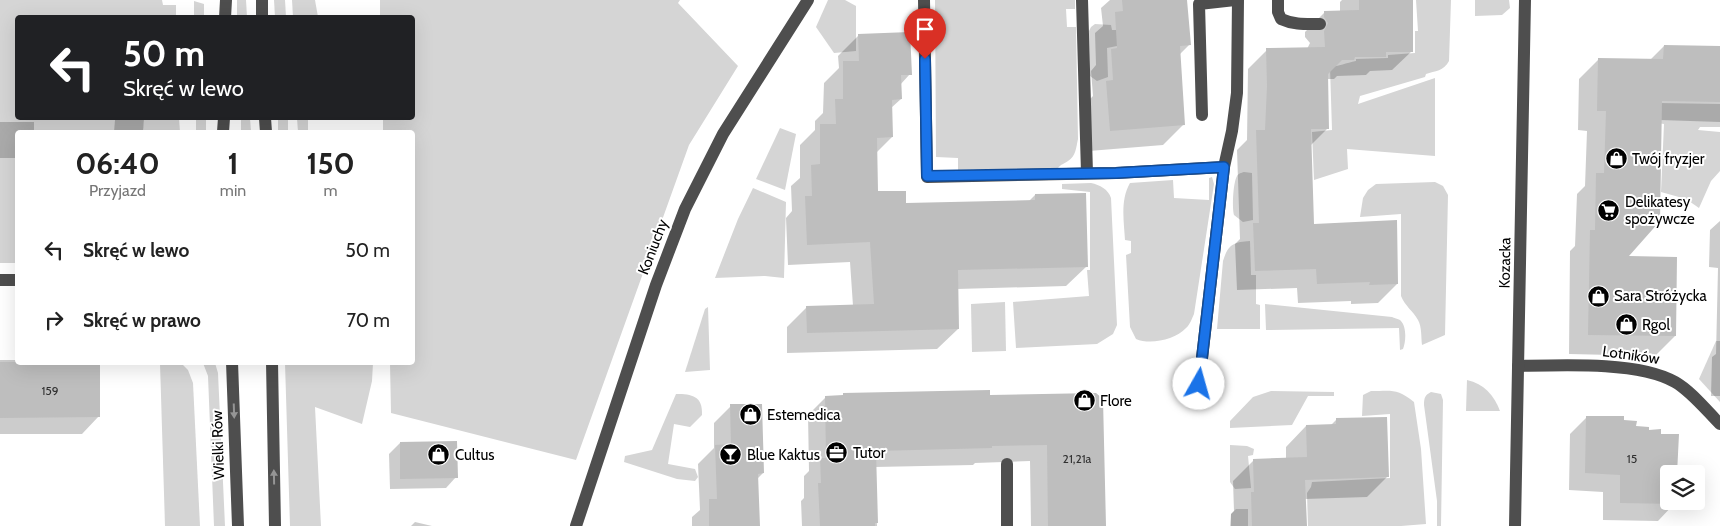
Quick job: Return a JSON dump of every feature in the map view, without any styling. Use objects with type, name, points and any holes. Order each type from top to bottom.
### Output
[{"type":"street","points":[[226,0],[226,15]]},
{"type":"street","points":[[262,0],[262,15]]},
{"type":"street","name":"Koniuchy","points":[[576,526],[656,285],[685,208],[723,134],[808,0]]},
{"type":"street","points":[[924,0],[927,176],[1088,173],[1224,167]]},
{"type":"street","points":[[1082,0],[1088,173]]},
{"type":"street","points":[[1199,384],[1224,167],[1232,131],[1237,93],[1237,0],[1199,2],[1202,115]]},
{"type":"street","points":[[1278,0],[1278,12],[1281,19],[1288,23],[1320,24]]},
{"type":"street","name":"Kozacka","points":[[1515,526],[1525,0]]},
{"type":"street","points":[[0,280],[15,280]]},
{"type":"street","name":"Wielki Rów","points":[[232,365],[238,526]]},
{"type":"street","points":[[272,365],[275,526]]},
{"type":"street","name":"Lotników","points":[[1518,366],[1622,368],[1665,377],[1677,383],[1720,424]]},
{"type":"street","points":[[1007,464],[1007,526]]},
{"type":"shaded area","points":[[0,0],[162,0],[163,5],[176,5],[176,15],[15,15],[15,120],[179,120],[180,130],[15,130],[15,263],[0,263]]},
{"type":"shaded area","points":[[237,0],[246,0],[247,15],[237,15]]},
{"type":"shaded area","points":[[274,0],[285,0],[286,15],[275,15]]},
{"type":"shaded area","points":[[292,0],[315,0],[318,15],[293,15]]},
{"type":"shaded area","points":[[380,0],[680,0],[678,3],[738,66],[689,145],[576,460],[391,413],[390,365],[415,365],[415,130],[383,130],[383,120],[415,120],[415,15],[380,15]]},
{"type":"shaded area","points":[[828,0],[845,0],[856,6],[856,51],[834,53],[816,27]]},
{"type":"shaded area","points":[[935,0],[1075,0],[1075,9],[1066,9],[1067,27],[1076,27],[1078,139],[1071,159],[1058,168],[958,170],[958,158],[936,157]]},
{"type":"shaded area","points":[[1416,0],[1451,0],[1449,61],[1442,69],[1426,74],[1425,77],[1360,96],[1358,104],[1435,78],[1435,156],[1347,149],[1348,169],[1314,180],[1312,132],[1332,130],[1330,67],[1356,61],[1356,59],[1388,58],[1388,55],[1415,53],[1415,31],[1418,31]]},
{"type":"shaded area","points":[[1475,0],[1509,0],[1510,8],[1502,15],[1475,16]]},
{"type":"shaded area","points":[[194,1],[204,4],[204,15],[194,15]]},
{"type":"shaded area","points":[[1095,24],[1111,25],[1112,30],[1120,30],[1122,45],[1107,48],[1108,77],[1097,81],[1090,76],[1089,31]]},
{"type":"shaded area","points":[[1658,103],[1720,104],[1720,127],[1700,127],[1698,130],[1720,132],[1720,171],[1711,181],[1699,208],[1686,199],[1661,192],[1664,124],[1657,123]]},
{"type":"shaded area","points":[[196,120],[206,120],[206,130],[196,130]]},
{"type":"shaded area","points":[[241,120],[250,120],[251,130],[241,130]]},
{"type":"shaded area","points":[[278,120],[288,120],[288,130],[278,130]]},
{"type":"shaded area","points":[[297,120],[308,120],[308,130],[298,130]]},
{"type":"shaded area","points":[[780,128],[796,134],[785,190],[756,179]]},
{"type":"shaded area","points":[[1244,172],[1252,173],[1253,220],[1243,222],[1234,215],[1233,201],[1237,176]]},
{"type":"shaded area","points":[[1212,177],[1214,184],[1194,314],[1191,321],[1176,336],[1148,342],[1136,339],[1130,327],[1126,255],[1131,253],[1131,241],[1125,240],[1124,219],[1125,197],[1130,183],[1173,180],[1174,198],[1209,200],[1209,178]]},
{"type":"shaded area","points":[[1435,182],[1443,186],[1448,195],[1445,335],[1422,345],[1419,323],[1401,296],[1401,214],[1360,217],[1363,198],[1368,190],[1376,184]]},
{"type":"shaded area","points":[[1091,183],[1103,188],[1111,198],[1117,325],[1113,334],[1097,344],[1016,348],[1013,302],[1089,296],[1087,270],[1090,270],[1090,192],[1062,189],[1062,184]]},
{"type":"shaded area","points":[[753,188],[786,202],[784,278],[765,276],[715,278],[738,219]]},
{"type":"shaded area","points":[[1250,241],[1251,275],[1256,275],[1256,304],[1260,305],[1260,329],[1217,329],[1223,261],[1232,245]]},
{"type":"shaded area","points":[[1005,302],[1006,351],[972,352],[971,304]]},
{"type":"shaded area","points":[[1265,304],[1392,317],[1400,320],[1404,326],[1404,346],[1400,350],[1399,328],[1266,330]]},
{"type":"shaded area","points":[[708,307],[710,370],[685,372],[705,309]]},
{"type":"shaded area","points":[[1716,341],[1720,341],[1720,402],[1699,379]]},
{"type":"shaded area","points":[[160,365],[183,365],[188,370],[193,383],[200,526],[165,526]]},
{"type":"shaded area","points":[[204,365],[216,365],[218,373],[225,526],[214,526],[208,376]]},
{"type":"shaded area","points":[[285,365],[373,365],[372,381],[362,424],[315,407],[321,526],[290,526]]},
{"type":"shaded area","points":[[1467,380],[1478,384],[1488,391],[1500,411],[1466,411]]},
{"type":"shaded area","points":[[1271,391],[1334,392],[1334,396],[1308,396],[1292,425],[1230,428],[1230,421],[1253,397]]},
{"type":"shaded area","points":[[1371,391],[1398,392],[1414,402],[1421,449],[1426,524],[1401,526],[1308,526],[1307,493],[1312,482],[1390,478],[1390,414],[1362,416],[1363,395]]},
{"type":"shaded area","points":[[1431,392],[1441,394],[1443,400],[1441,526],[1437,526],[1437,501],[1424,405],[1425,397]]},
{"type":"shaded area","points":[[676,394],[695,397],[701,404],[702,415],[690,427],[674,424],[668,464],[695,469],[698,477],[695,481],[677,479],[624,462],[625,456],[652,450]]},
{"type":"shaded area","points":[[1230,445],[1247,446],[1254,449],[1253,455],[1248,456],[1251,488],[1235,489],[1230,482]]},
{"type":"shaded area","points":[[1236,509],[1248,509],[1248,526],[1230,526],[1231,514]]},
{"type":"building","points":[[1122,0],[1187,0],[1191,45],[1180,46],[1185,125],[1110,131],[1106,81],[1113,80],[1111,49],[1117,48],[1115,12],[1123,11]]},
{"type":"building","points":[[1359,0],[1413,0],[1413,52],[1386,52],[1386,57],[1355,57],[1354,60],[1342,60],[1328,74],[1329,129],[1311,129],[1314,224],[1397,220],[1398,284],[1369,285],[1370,282],[1317,284],[1316,269],[1255,271],[1253,223],[1259,223],[1256,130],[1265,130],[1266,48],[1325,47],[1324,31],[1328,23],[1324,17],[1324,11],[1359,10]]},
{"type":"building","points":[[910,32],[912,75],[901,75],[902,99],[892,100],[893,137],[877,138],[878,191],[906,191],[906,203],[1035,200],[1035,194],[1086,193],[1088,267],[958,270],[959,329],[807,333],[806,306],[874,304],[870,242],[807,245],[805,196],[812,196],[811,165],[820,164],[820,124],[836,124],[835,99],[843,99],[843,61],[859,61],[858,34]]},
{"type":"building","points":[[1664,45],[1720,46],[1720,102],[1662,101],[1660,221],[1629,256],[1677,257],[1676,336],[1588,335],[1590,230],[1595,230],[1596,173],[1604,173],[1606,111],[1597,111],[1598,58],[1663,59]]},
{"type":"building","points":[[0,362],[15,362],[15,365],[100,365],[100,417],[0,418]]},
{"type":"building","points":[[990,390],[990,395],[1096,393],[1103,399],[1106,526],[1048,526],[1047,445],[876,451],[878,523],[875,523],[875,526],[820,526],[818,483],[821,483],[820,458],[826,458],[825,396],[843,395],[843,393]]},
{"type":"building","points":[[730,404],[762,404],[764,473],[758,474],[760,526],[709,526],[709,499],[717,499],[715,445],[731,444]]},
{"type":"building","points":[[1586,416],[1624,416],[1624,420],[1637,421],[1636,426],[1649,427],[1649,430],[1661,429],[1661,434],[1679,434],[1677,465],[1660,465],[1660,504],[1620,503],[1620,475],[1585,473]]},
{"type":"building","points":[[1387,417],[1389,477],[1305,480],[1307,526],[1252,526],[1251,492],[1254,492],[1253,459],[1307,457],[1306,425],[1336,424],[1336,418]]},
{"type":"building","points":[[457,441],[458,478],[400,479],[400,442]]},
{"type":"place","name":"Twój fryzjer","points":[[1616,159]]},
{"type":"place","name":"Delikatesy spożywcze","points":[[1609,211]]},
{"type":"place","name":"Sara Stróżycka","points":[[1598,296]]},
{"type":"place","name":"Rgol","points":[[1626,325]]},
{"type":"place","name":"Flore","points":[[1084,401]]},
{"type":"place","name":"Estemedica","points":[[751,415]]},
{"type":"place","name":"Tutor","points":[[837,453]]},
{"type":"place","name":"Cultus","points":[[439,455]]},
{"type":"place","name":"Blue Kaktus","points":[[731,455]]},
{"type":"route","points":[[925,59],[927,176],[1116,173],[1224,167],[1199,384]]}]
